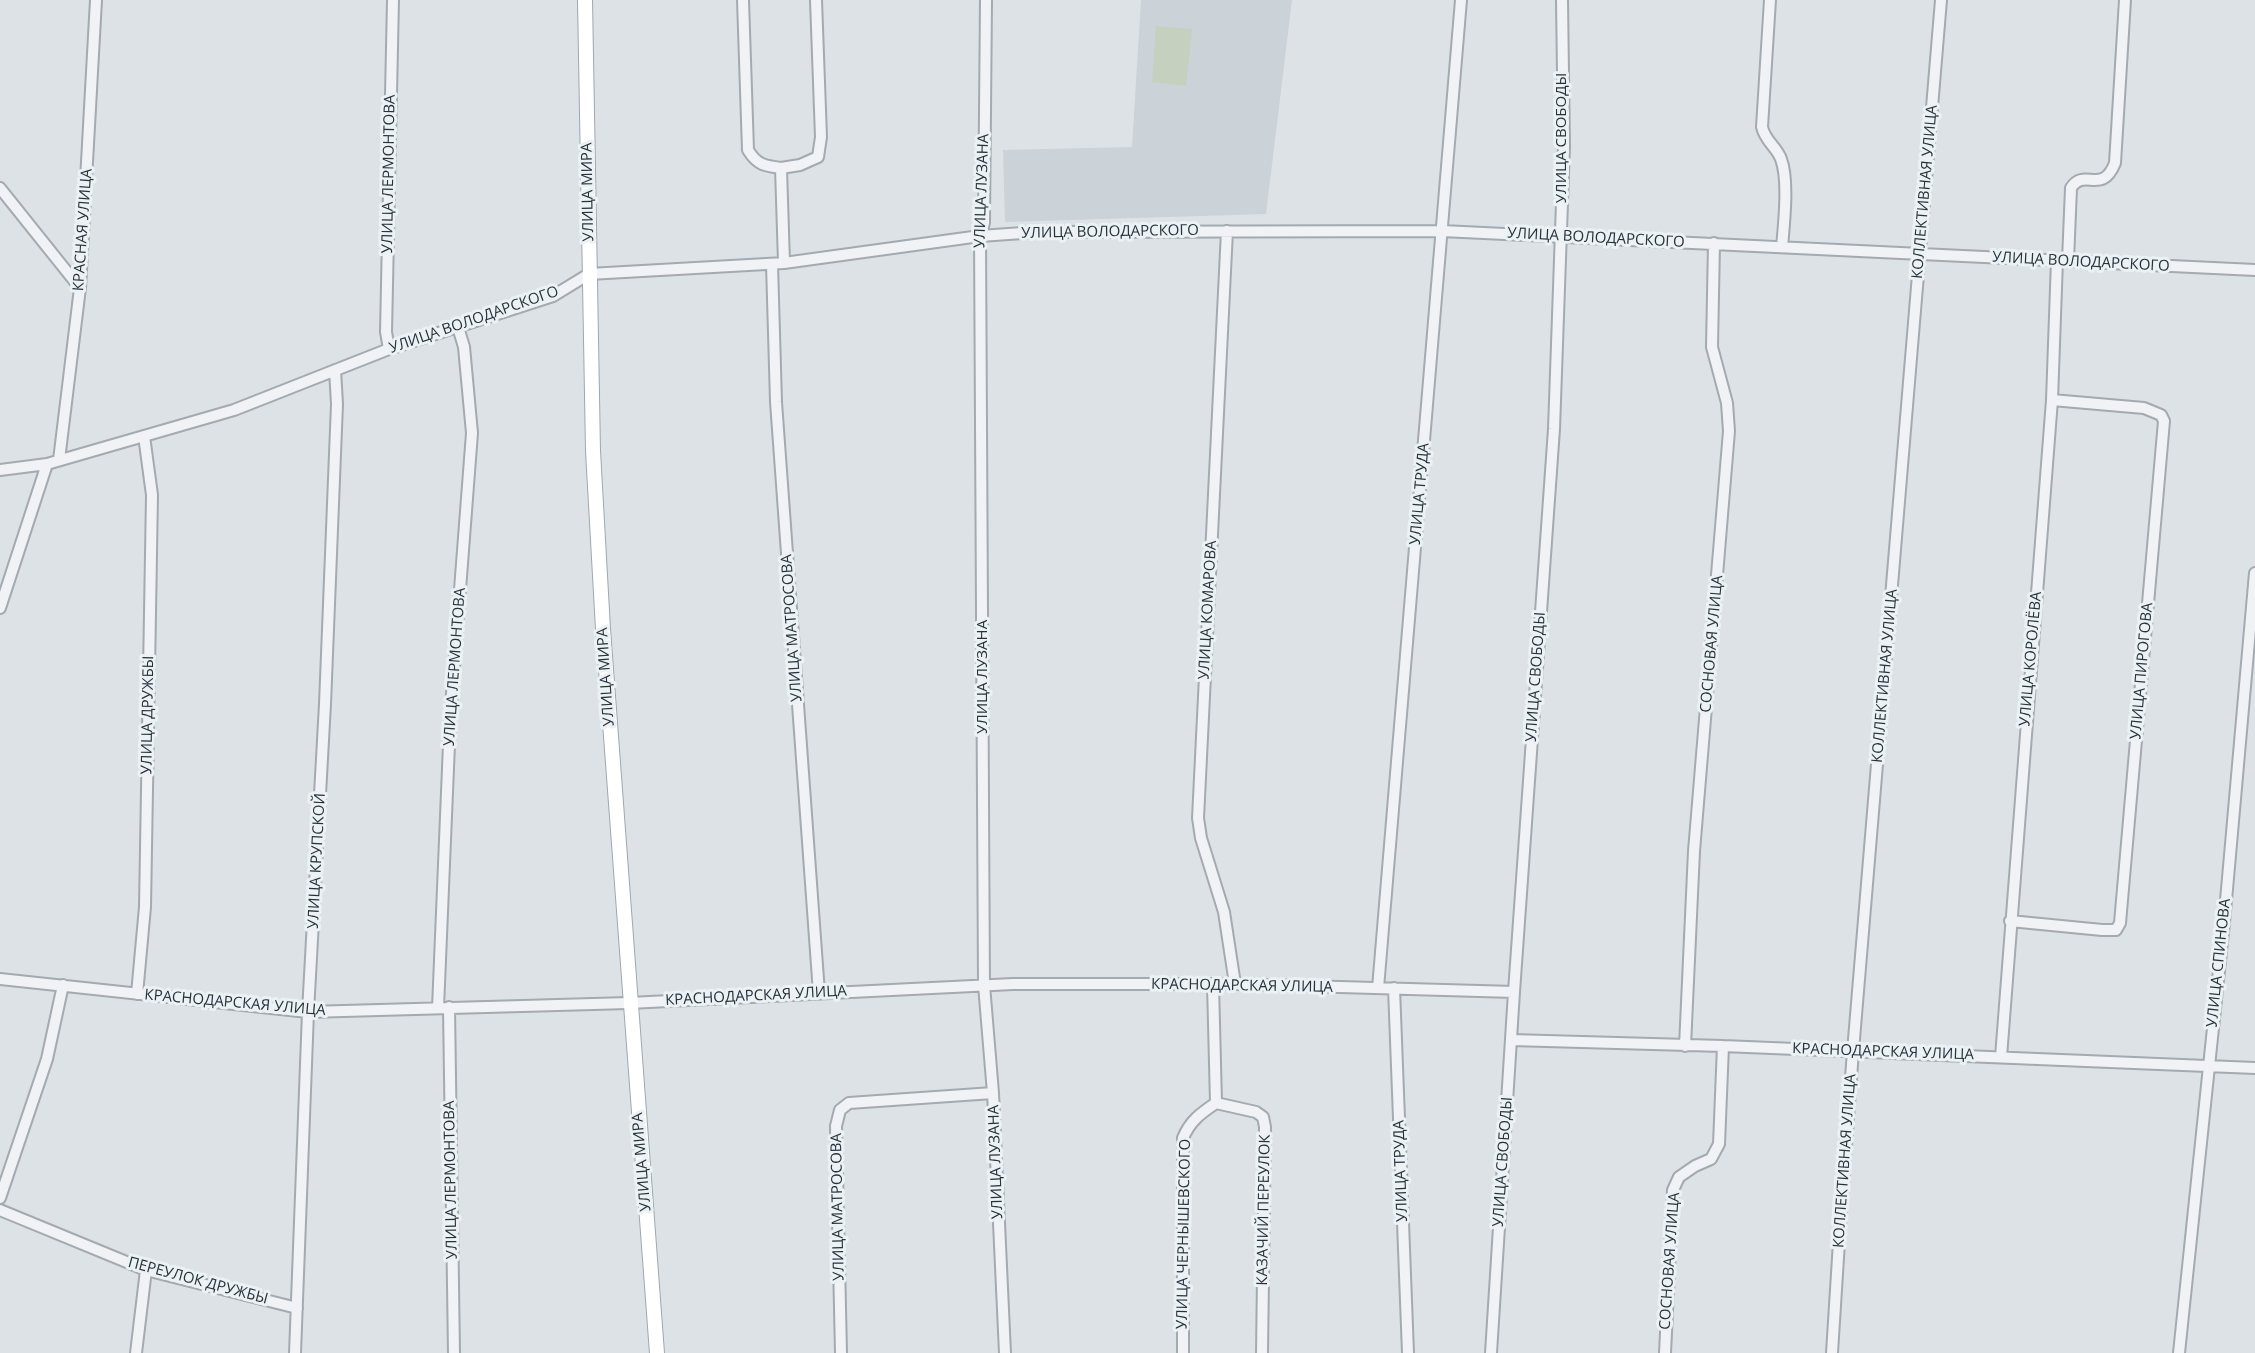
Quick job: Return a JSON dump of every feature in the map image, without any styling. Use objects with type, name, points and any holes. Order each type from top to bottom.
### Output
[{"type":"main road","name":"УЛИЦА МИРА","points":[[585,0],[593,451],[629,1003],[657,1353]]},
{"type":"street","name":"КРАСНАЯ УЛИЦА","points":[[59,460],[80,288],[96,0]]},
{"type":"street","name":"УЛИЦА ЛЕРМОНТОВА","points":[[389,349],[386,332],[393,0]]},
{"type":"street","points":[[743,0],[748,150],[755,161],[765,166],[781,168],[800,165],[818,157],[821,137],[816,0]]},
{"type":"street","name":"УЛИЦА ЛУЗАНА","points":[[986,0],[984,223],[980,236],[984,985],[993,1093],[1005,1353]]},
{"type":"street","name":"УЛИЦА ТРУДА","points":[[1378,988],[1461,0]]},
{"type":"street","name":"УЛИЦА СВОБОДЫ","points":[[1491,1353],[1554,429],[1564,146],[1562,0]]},
{"type":"street","points":[[1770,0],[1762,127],[1764,136],[1780,156],[1784,166],[1782,247]]},
{"type":"street","name":"КОЛЛЕКТИВНАЯ УЛИЦА","points":[[1833,1353],[1839,1226],[1941,0]]},
{"type":"street","name":"УЛИЦА КОРОЛЁВА","points":[[2001,1057],[2062,261],[2071,188],[2075,182],[2080,180],[2102,180],[2111,174],[2115,162],[2125,0]]},
{"type":"street","points":[[781,168],[784,263]]},
{"type":"street","points":[[0,188],[80,288]]},
{"type":"street","name":"УЛИЦА КОМАРОВА","points":[[1227,231],[1197,818],[1224,912],[1235,984]]},
{"type":"street","name":"УЛИЦА ВОЛОДАРСКОГО","points":[[0,470],[47,464],[234,410],[389,349],[553,296],[589,274],[784,263],[980,236],[1037,232],[1442,231],[2255,270]]},
{"type":"street","name":"СОСНОВАЯ УЛИЦА","points":[[1685,1046],[1694,851],[1729,431],[1727,403],[1712,347],[1714,243]]},
{"type":"street","name":"УЛИЦА МАТРОСОВА","points":[[772,264],[776,402],[819,993]]},
{"type":"street","name":"УЛИЦА ЛЕРМОНТОВА","points":[[454,1353],[443,1008],[450,720],[472,433],[464,347],[458,327]]},
{"type":"street","name":"УЛИЦА КРУПСКОЙ","points":[[295,1353],[308,1012],[326,681],[337,404],[335,370]]},
{"type":"street","name":"УЛИЦА ПИРОГОВА","points":[[2010,921],[2102,930],[2116,930],[2120,923],[2164,421],[2161,415],[2144,408],[2052,400]]},
{"type":"street","name":"УЛИЦА ДРУЖБЫ","points":[[137,994],[145,907],[152,495],[144,436]]},
{"type":"street","points":[[0,608],[47,464]]},
{"type":"street","name":"УЛИЦА СПИНОВА","points":[[2179,1353],[2224,923],[2255,573]]},
{"type":"street","name":"КРАСНОДАРСКАЯ УЛИЦА","points":[[0,979],[308,1012],[629,1003],[984,985],[1235,984],[1514,992]]},
{"type":"street","points":[[1213,984],[1216,1102]]},
{"type":"street","points":[[0,1198],[47,1059],[63,985]]},
{"type":"street","name":"УЛИЦА ТРУДА","points":[[1395,988],[1408,1353]]},
{"type":"street","name":"КРАСНОДАРСКАЯ УЛИЦА","points":[[1511,1040],[1723,1046],[2255,1068]]},
{"type":"street","name":"СОСНОВАЯ УЛИЦА","points":[[1665,1353],[1673,1190],[1679,1177],[1711,1159],[1719,1144],[1723,1046]]},
{"type":"street","name":"УЛИЦА МАТРОСОВА","points":[[840,1353],[836,1126],[840,1110],[849,1103],[993,1093]]},
{"type":"street","name":"УЛИЦА ЧЕРНЫШЕВСКОГО","points":[[1183,1353],[1183,1138],[1193,1119],[1216,1102]]},
{"type":"street","name":"КАЗАЧИЙ ПЕРЕУЛОК","points":[[1216,1102],[1256,1112],[1263,1117],[1262,1353]]},
{"type":"street","name":"ПЕРЕУЛОК ДРУЖБЫ","points":[[0,1210],[146,1270],[297,1308]]},
{"type":"street","points":[[136,1353],[146,1270]]},
{"type":"shaded area","points":[[1141,0],[1292,0],[1266,214],[1005,222],[1003,150],[1132,147]]},
{"type":"green space","points":[[1156,26],[1192,29],[1186,86],[1152,82]]}]
